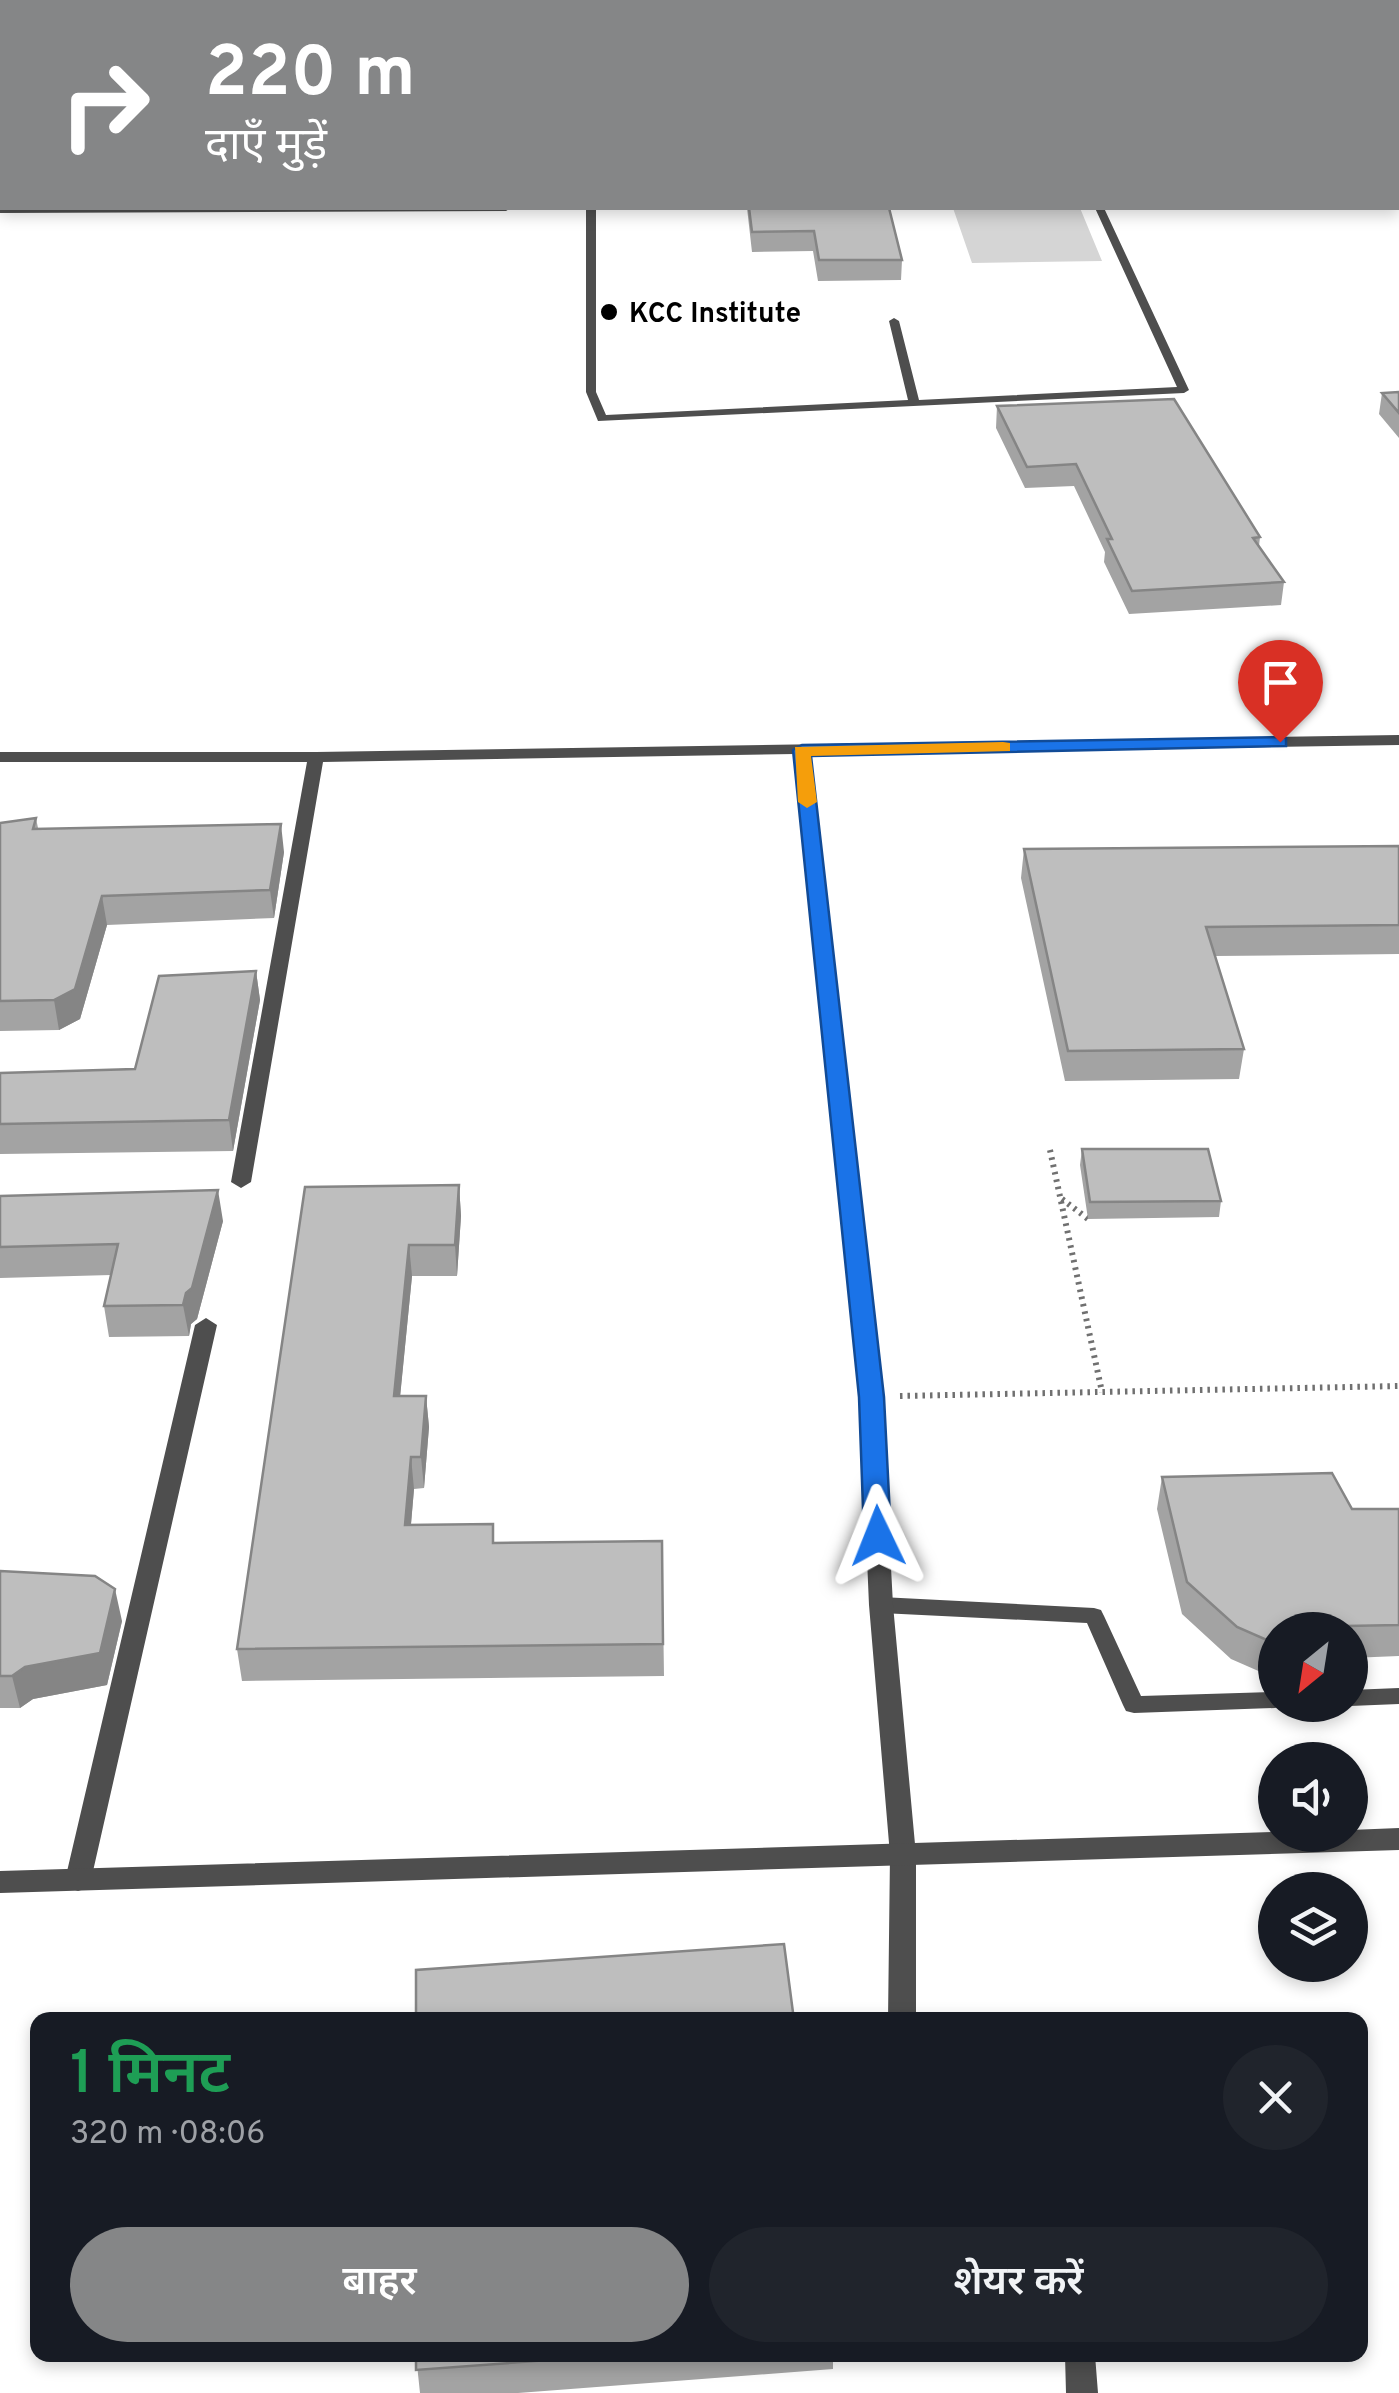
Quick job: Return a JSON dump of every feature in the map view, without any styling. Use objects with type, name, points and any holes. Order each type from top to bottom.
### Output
[{"type":"street","points":[[0,758],[316,757],[1399,740]]},
{"type":"street","points":[[802,750],[871,1397],[881,1605],[903,1854],[902,2012]]},
{"type":"street","points":[[241,1182],[316,757]]},
{"type":"street","points":[[78,1880],[206,1325]]},
{"type":"street","points":[[0,1882],[1399,1839]]},
{"type":"street","points":[[1080,2362],[1082,2393]]},
{"type":"lane","points":[[591,210],[591,392],[602,419],[1184,390],[1100,210]]},
{"type":"lane","points":[[894,321],[914,403]]},
{"type":"lane","points":[[881,1605],[1094,1616],[1134,1704],[1258,1700]]},
{"type":"lane","points":[[1368,1697],[1399,1696]]},
{"type":"path","points":[[1050,1150],[1102,1392]]},
{"type":"path","points":[[1061,1198],[1088,1219]]},
{"type":"path","points":[[871,1397],[1399,1386]]},
{"type":"shaded area","points":[[954,210],[1081,210],[1102,261],[972,263]]},
{"type":"building","points":[[749,210],[890,210],[902,260],[819,260],[814,231],[752,232]]},
{"type":"building","points":[[1399,392],[1399,413],[1382,393]]},
{"type":"building","points":[[1174,399],[1260,537],[1253,538],[1284,582],[1132,591],[1076,464],[1027,467],[997,406]]},
{"type":"building","points":[[36,818],[33,829],[281,824],[270,890],[102,896],[75,989],[54,1000],[0,1001],[0,823]]},
{"type":"building","points":[[1399,846],[1399,925],[1206,927],[1244,1049],[1068,1051],[1024,849]]},
{"type":"building","points":[[256,971],[229,1120],[0,1124],[0,1073],[135,1069],[159,976]]},
{"type":"building","points":[[1082,1149],[1208,1149],[1221,1201],[1090,1202]]},
{"type":"building","points":[[459,1185],[455,1245],[409,1245],[394,1396],[426,1396],[421,1457],[411,1457],[405,1525],[493,1524],[493,1543],[662,1541],[663,1644],[237,1649],[305,1187]]},
{"type":"building","points":[[218,1190],[192,1288],[183,1305],[104,1306],[118,1244],[0,1247],[0,1196]]},
{"type":"building","points":[[1332,1473],[1352,1509],[1399,1509],[1399,1625],[1368,1626],[1368,1612],[1258,1612],[1258,1636],[1237,1627],[1187,1582],[1162,1477]]},
{"type":"building","points":[[0,1571],[95,1576],[115,1589],[100,1653],[25,1667],[12,1676],[0,1676]]},
{"type":"building","points":[[784,1944],[793,2012],[416,2012],[416,1970]]},
{"type":"building","points":[[416,2362],[522,2362],[416,2370]]},
{"type":"slow traffic","points":[[807,802],[802,750],[1003,747]]},
{"type":"place","name":"KCC Institute","points":[[609,312]]},
{"type":"route","points":[[878,1536],[871,1397],[802,750],[1280,742]]}]
